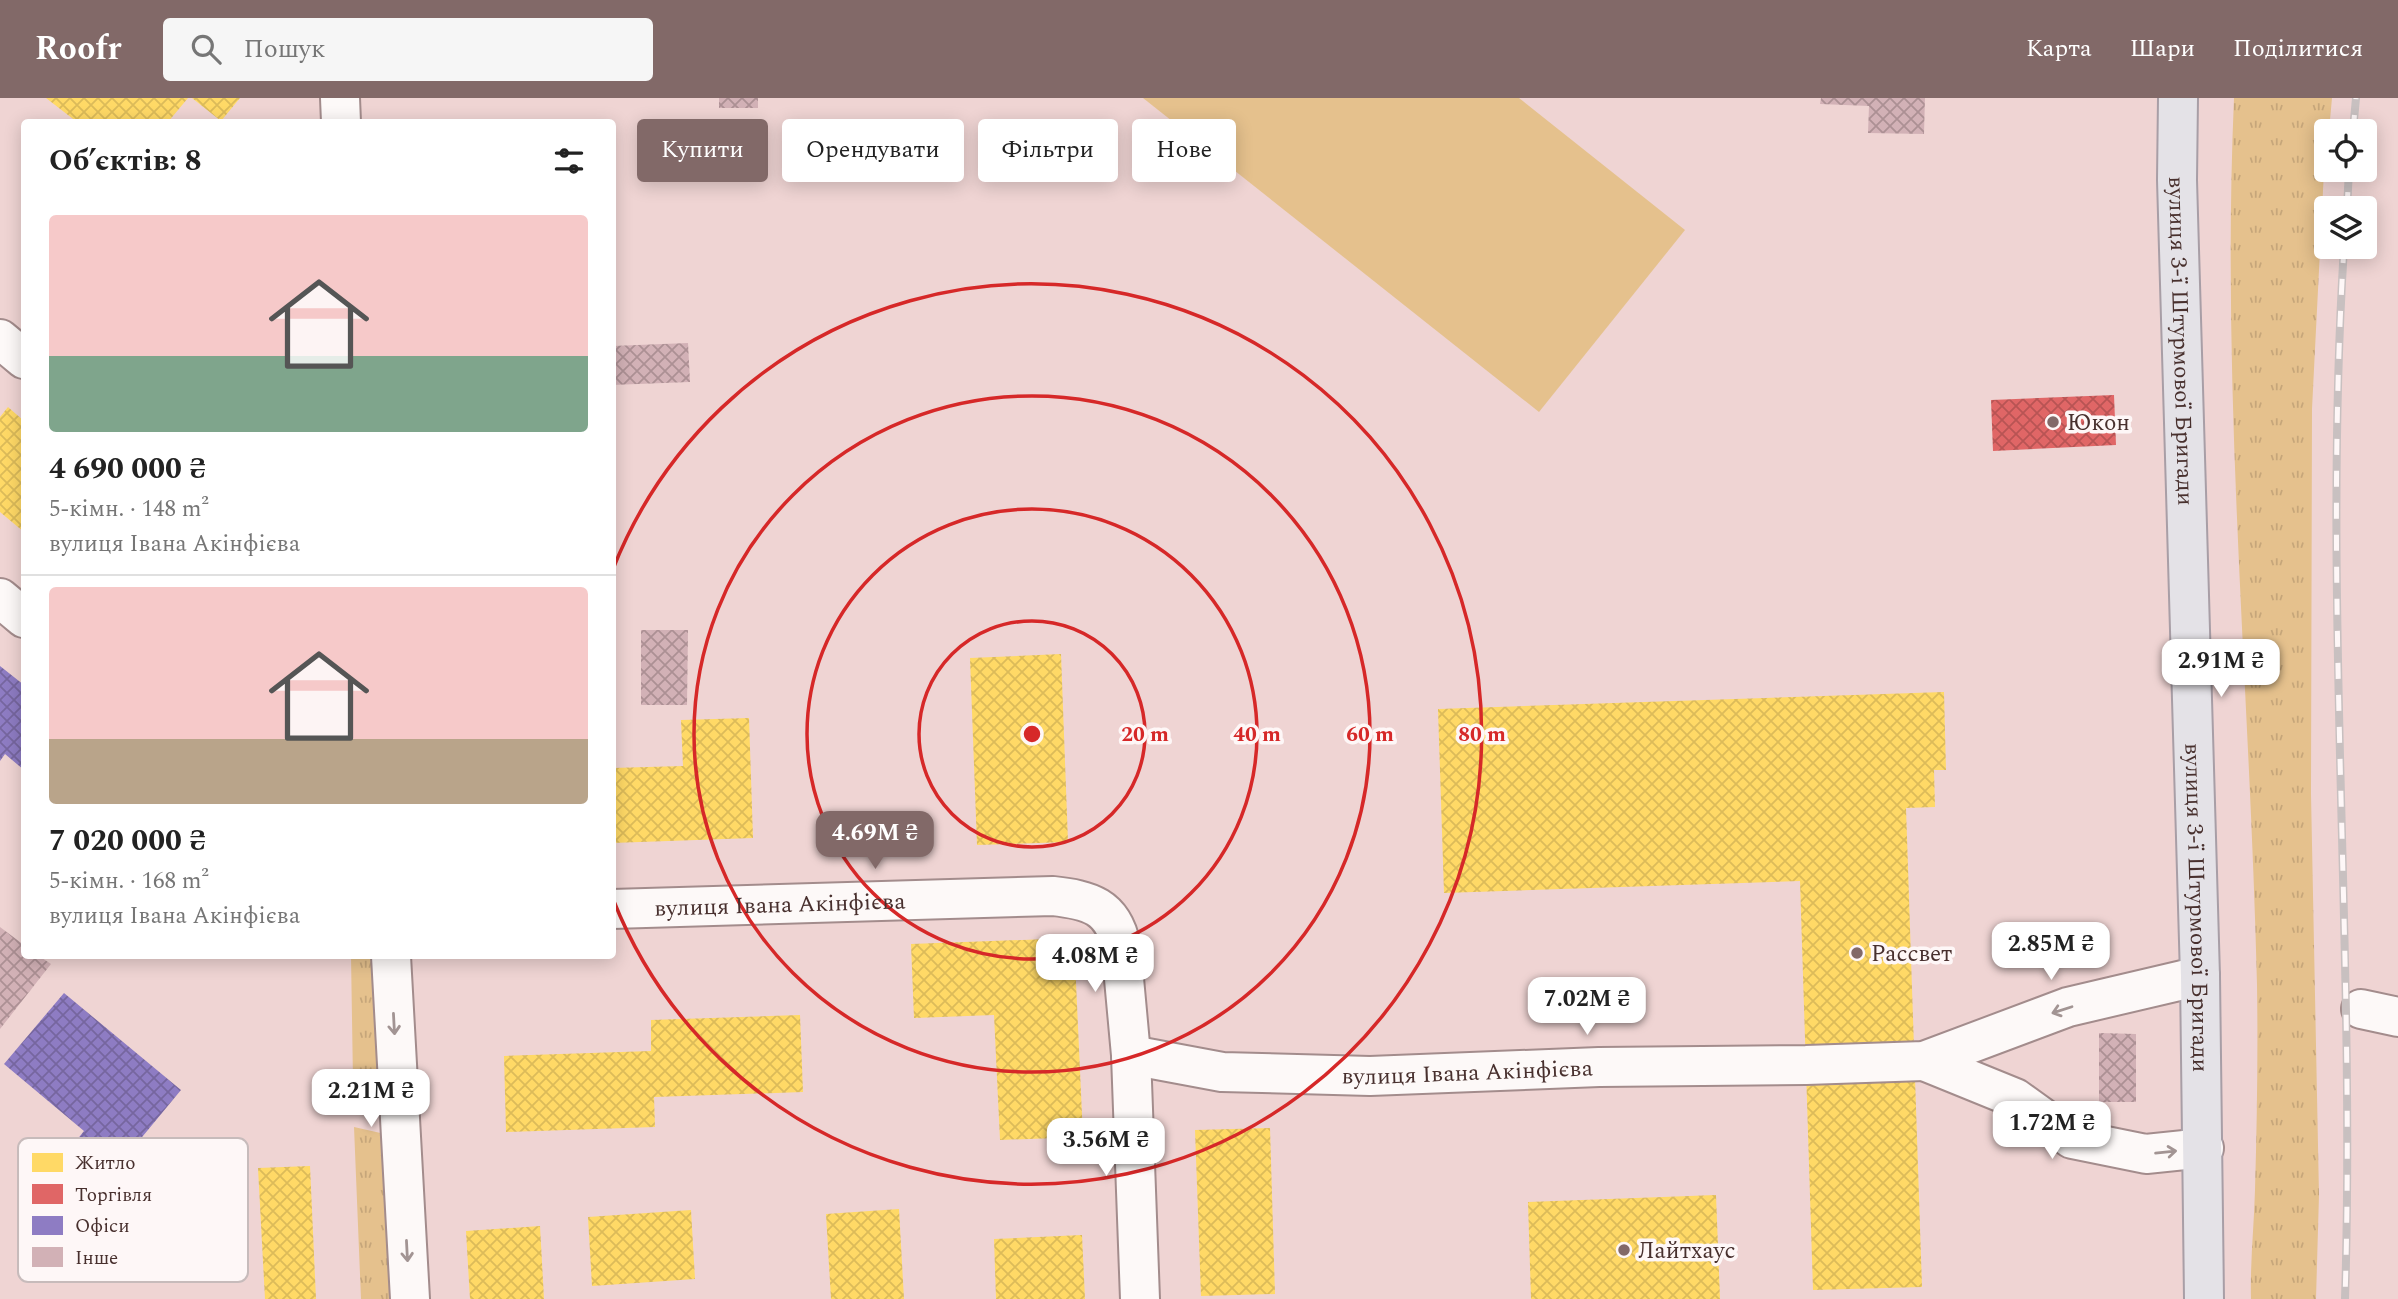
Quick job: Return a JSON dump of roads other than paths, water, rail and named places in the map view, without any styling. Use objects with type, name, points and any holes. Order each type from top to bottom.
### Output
[{"type":"main road","name":"вулиця 3-ї Штурмової Бригади","points":[[2178,98],[2177,180],[2204,1148],[2204,1299]]},
{"type":"street","points":[[340,98],[341,119]]},
{"type":"street","points":[[0,340],[21,357]]},
{"type":"street","points":[[0,598],[21,616]]},
{"type":"street","name":"вулиця Івана Акінфієва","points":[[616,909],[1053,896],[1076,898],[1097,906],[1111,918],[1118,932],[1130,1055],[1222,1072],[1370,1076],[1599,1066],[1806,1065],[1919,1061]]},
{"type":"street","points":[[391,959],[410,1299]]},
{"type":"street","points":[[1919,1061],[2068,1007],[2200,976]]},
{"type":"street","points":[[2361,1009],[2398,1017]]},
{"type":"street","points":[[1130,1055],[1140,1299]]},
{"type":"street","points":[[1919,1061],[2015,1098],[2072,1139],[2146,1154],[2204,1148]]},
{"type":"railway","points":[[2354,119],[2356,98]]},
{"type":"railway","points":[[2348,182],[2348,196]]},
{"type":"railway","points":[[2343,259],[2336,510],[2346,1036],[2345,1299]]},
{"type":"place","name":"Юкон","points":[[2053,422]]},
{"type":"place","name":"Рассвет","points":[[1857,953]]},
{"type":"place","name":"Лайтхаус","points":[[1624,1250]]}]
